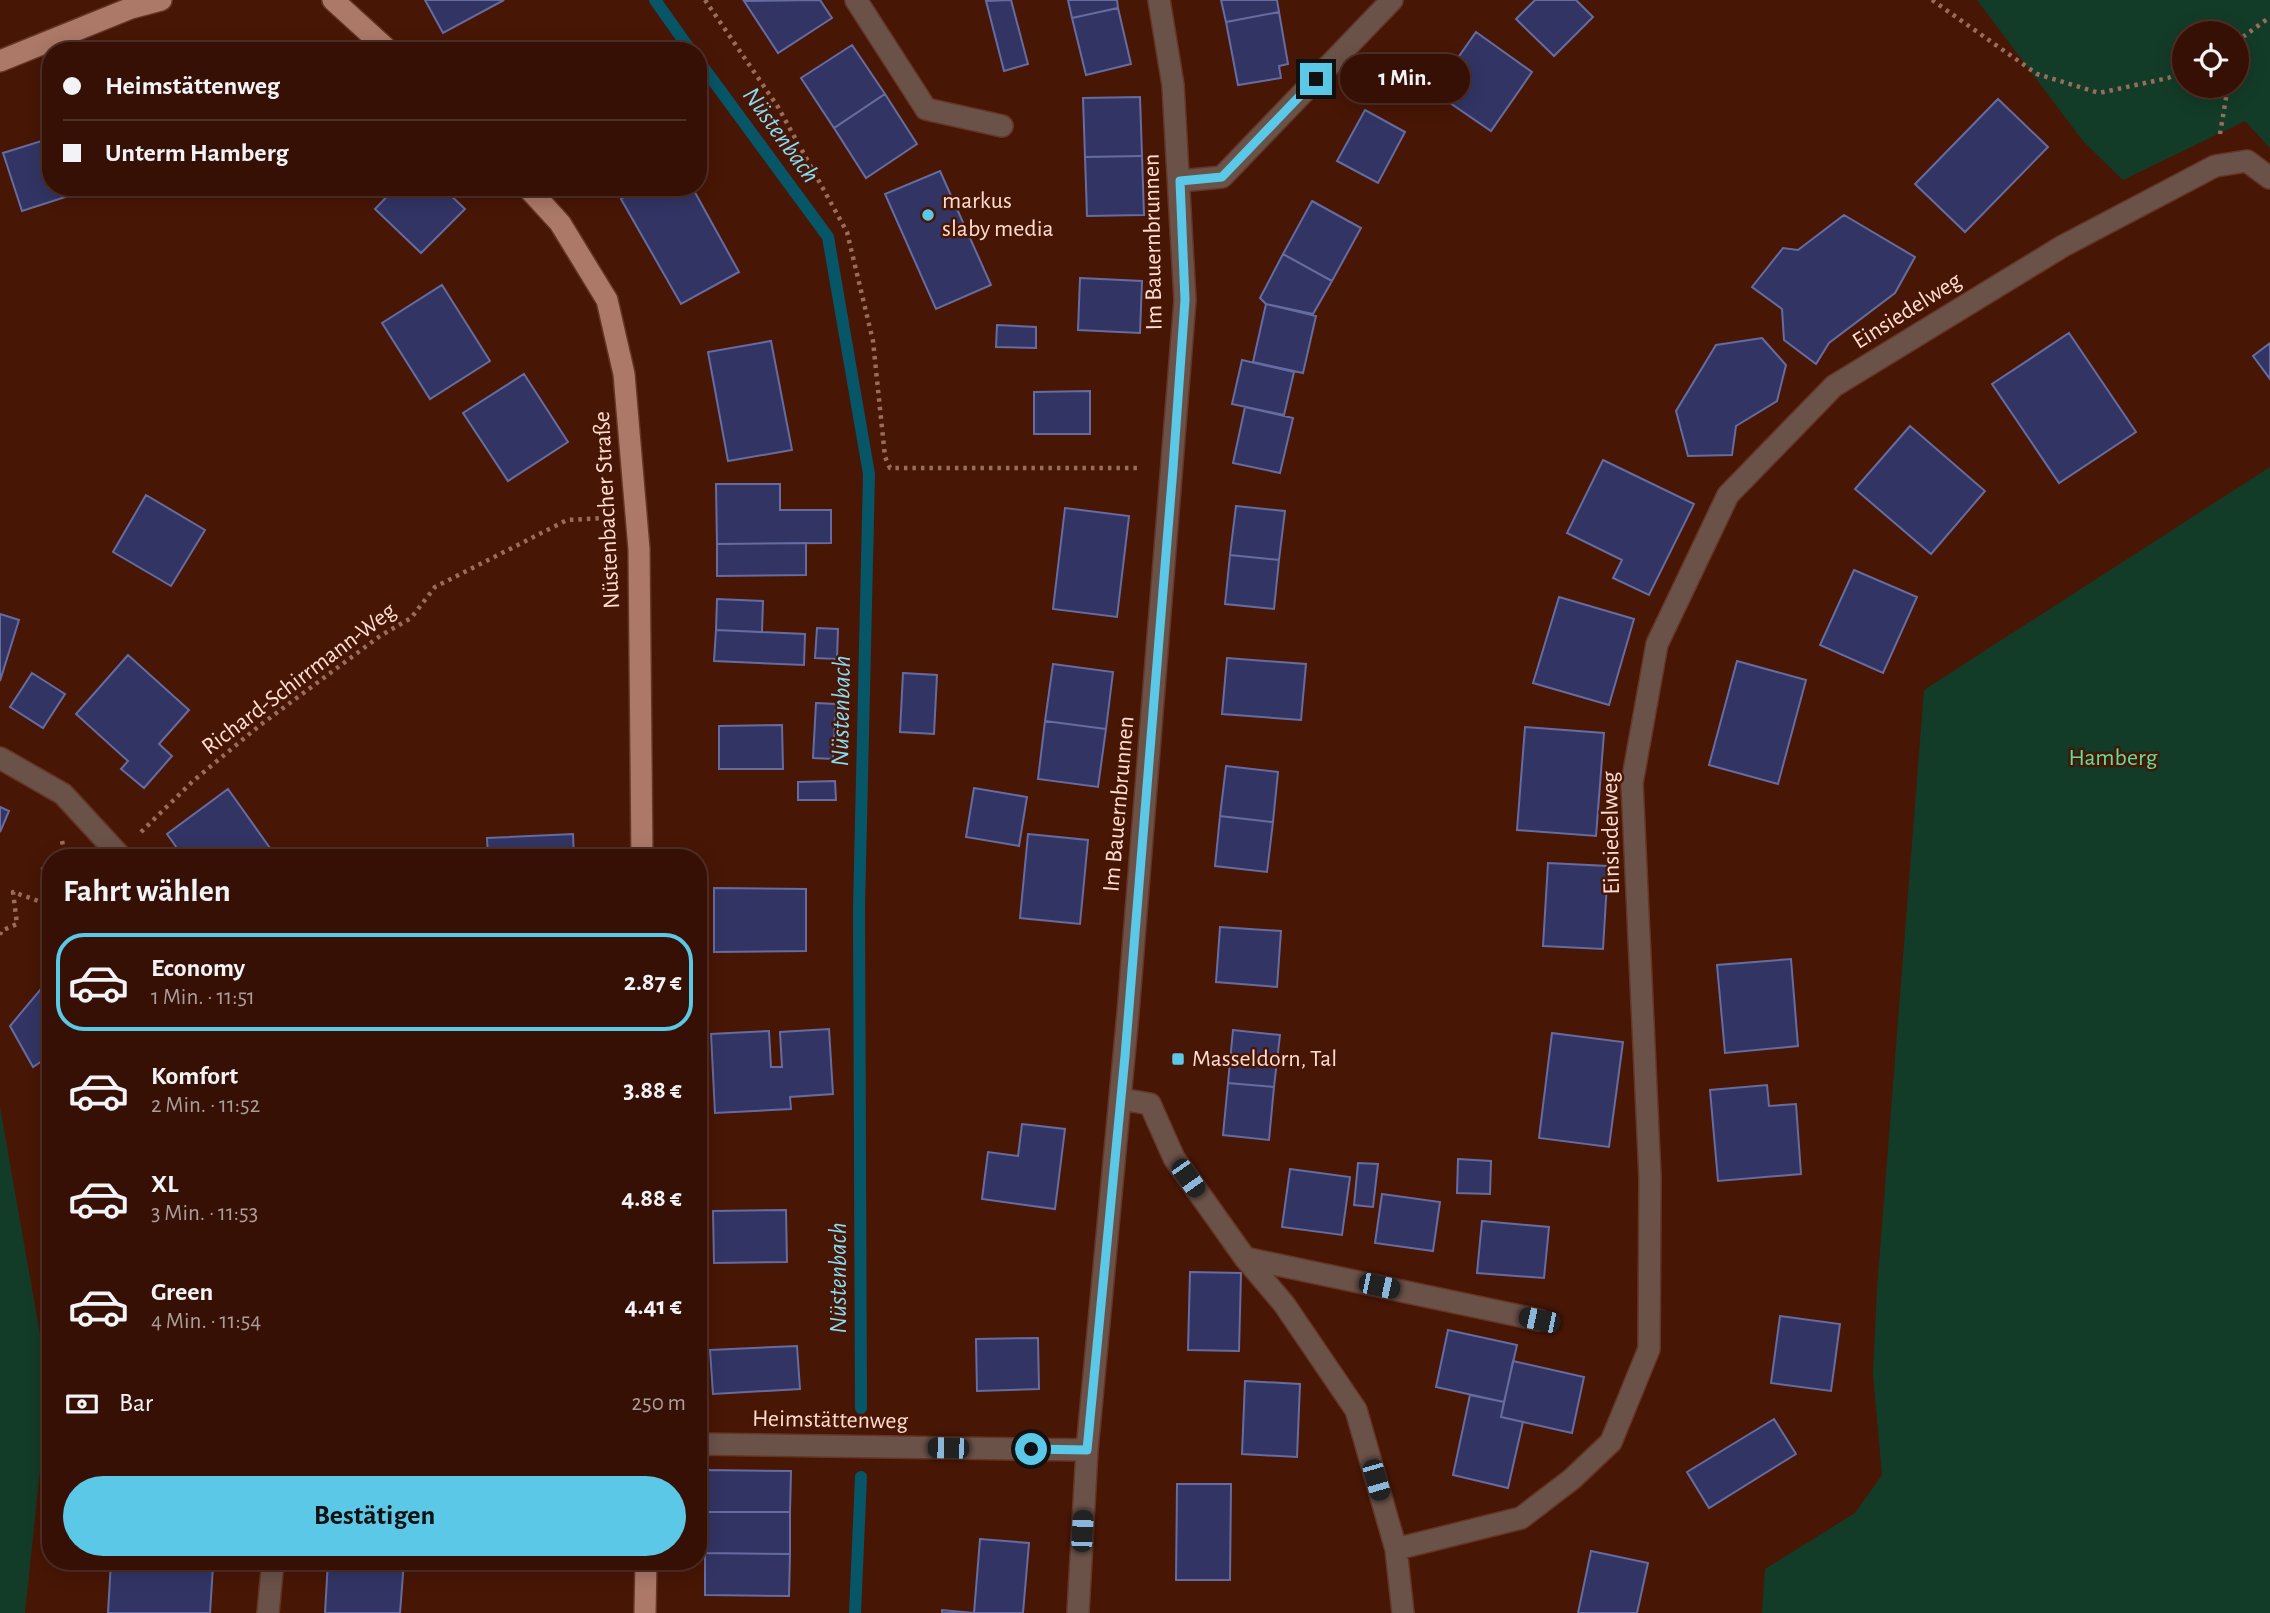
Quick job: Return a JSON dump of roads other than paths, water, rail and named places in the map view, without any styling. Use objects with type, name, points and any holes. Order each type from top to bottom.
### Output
[{"type":"main road","points":[[47,42],[131,8],[161,0]]},
{"type":"main road","points":[[333,0],[379,42]]},
{"type":"main road","points":[[0,61],[42,44]]},
{"type":"main road","name":"Nüstenbacher Straße","points":[[536,196],[561,223],[607,300],[624,374],[639,549],[642,849]]},
{"type":"main road","points":[[645,1613],[646,1570]]},
{"type":"street","points":[[856,0],[926,109],[1002,126]]},
{"type":"street","name":"Im Bauernbrunnen","points":[[1078,1613],[1087,1450],[1121,1099],[1185,300],[1173,85],[1159,0]]},
{"type":"street","points":[[1180,181],[1222,177],[1392,0]]},
{"type":"street","name":"Einsiedelweg","points":[[1396,1549],[1521,1518],[1572,1479],[1611,1442],[1649,1349],[1650,1177],[1632,783],[1657,644],[1728,495],[1834,386],[2063,246],[2215,166],[2247,161],[2270,178]]},
{"type":"street","points":[[0,758],[63,794],[114,849]]},
{"type":"street","points":[[1121,1099],[1150,1104],[1174,1158],[1245,1258],[1284,1304],[1356,1410],[1396,1549],[1403,1613]]},
{"type":"street","points":[[1245,1258],[1539,1320]]},
{"type":"street","name":"Heimstättenweg","points":[[707,1444],[1087,1450]]},
{"type":"street","points":[[268,1613],[272,1570]]},
{"type":"waterway","name":"Nüstenbach","points":[[655,0],[685,42]]},
{"type":"waterway","name":"Nüstenbach","points":[[707,72],[828,237],[869,474],[859,908],[861,1408]]},
{"type":"waterway","name":"Nüstenbach","points":[[855,1613],[861,1477]]},
{"type":"place","name":"markus slaby media","points":[[928,215]]},
{"type":"place","name":"Masseldorn, Tal","points":[[1178,1059]]},
{"type":"park label","name":"Hamberg","points":[[2113,758]]}]
